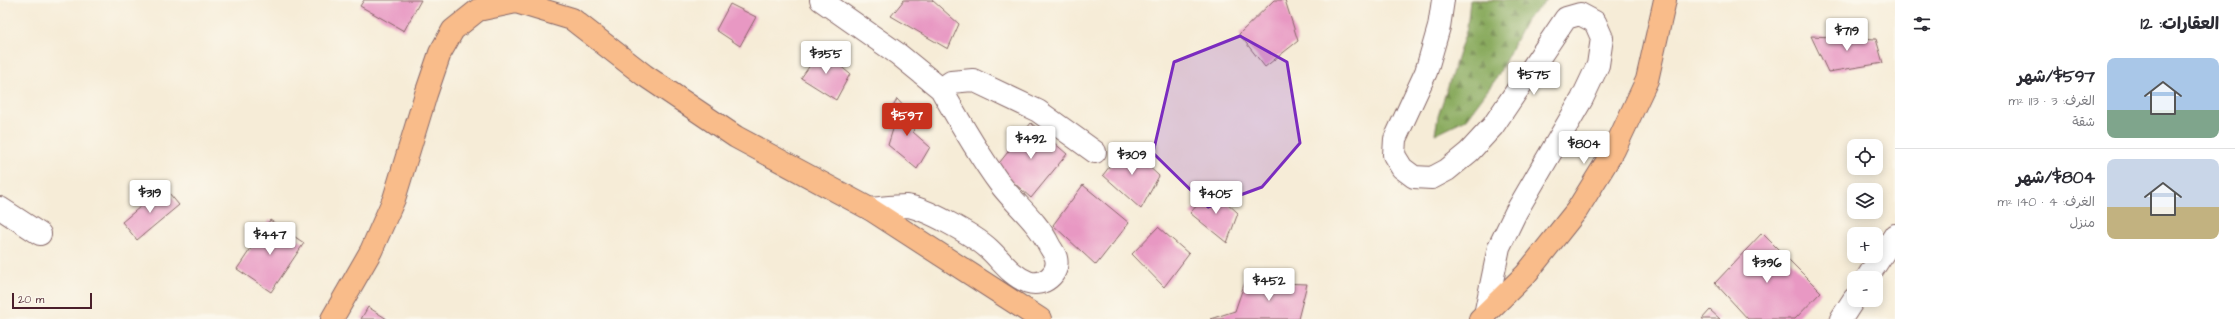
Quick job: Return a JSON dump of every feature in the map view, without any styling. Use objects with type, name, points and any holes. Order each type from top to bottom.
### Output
[{"type":"main road","points":[[1483,317],[1526,274],[1572,216],[1614,150],[1647,80],[1666,0]]},
{"type":"main road","points":[[332,319],[371,252],[394,199],[440,53],[453,30],[478,10],[516,1],[572,19],[644,75],[736,137],[870,209],[1040,319]]},
{"type":"street","points":[[822,0],[898,54],[941,89],[969,138],[1000,184],[1045,237],[1056,258],[1056,270],[1048,279],[1040,283],[1028,282],[1004,265],[979,240],[958,228],[907,206],[870,209]]},
{"type":"street","points":[[1443,0],[1439,27],[1426,72],[1395,139],[1394,155],[1402,168],[1414,177],[1432,178],[1448,170],[1469,152],[1492,126],[1566,18],[1580,14],[1595,22],[1602,38],[1598,65],[1582,99],[1516,212],[1499,247],[1483,317]]},
{"type":"street","points":[[941,89],[951,82],[973,80],[1038,111],[1095,152]]},
{"type":"street","points":[[0,208],[40,234]]},
{"type":"street","points":[[1872,271],[1895,235]]},
{"type":"street","points":[[1841,319],[1849,307]]},
{"type":"highlighted area","points":[[1240,36],[1287,62],[1300,143],[1262,187],[1208,207],[1153,153],[1174,62]]},
{"type":"green space","points":[[1470,0],[1547,0],[1526,20],[1496,79],[1466,119],[1435,134],[1438,116],[1467,28]]},
{"type":"building","points":[[364,0],[421,0],[404,31],[360,6]]},
{"type":"building","points":[[904,0],[932,0],[959,24],[948,49],[891,16]]},
{"type":"building","points":[[1274,0],[1285,0],[1298,41],[1265,67],[1239,34]]},
{"type":"building","points":[[730,4],[756,17],[740,46],[716,30]]},
{"type":"building","points":[[1811,36],[1876,39],[1883,63],[1828,72]]},
{"type":"building","points":[[821,50],[850,74],[836,100],[801,78]]},
{"type":"building","points":[[897,99],[916,120],[913,132],[930,147],[917,169],[888,145],[894,126],[892,109]]},
{"type":"building","points":[[1031,123],[1067,154],[1031,198],[996,167]]},
{"type":"building","points":[[1126,145],[1159,176],[1141,209],[1103,175]]},
{"type":"building","points":[[1083,185],[1129,223],[1096,265],[1053,225]]},
{"type":"building","points":[[164,187],[179,205],[137,240],[122,222]]},
{"type":"building","points":[[1212,189],[1238,213],[1227,243],[1190,213]]},
{"type":"building","points":[[270,220],[304,243],[271,292],[237,269]]},
{"type":"building","points":[[1158,227],[1189,254],[1164,287],[1132,254]]},
{"type":"building","points":[[1762,233],[1821,292],[1795,319],[1748,319],[1715,283]]},
{"type":"building","points":[[1245,282],[1307,284],[1298,319],[1210,319],[1235,311]]},
{"type":"building","points":[[368,307],[387,319],[361,319]]},
{"type":"building","points":[[1710,310],[1720,319],[1702,319]]}]
